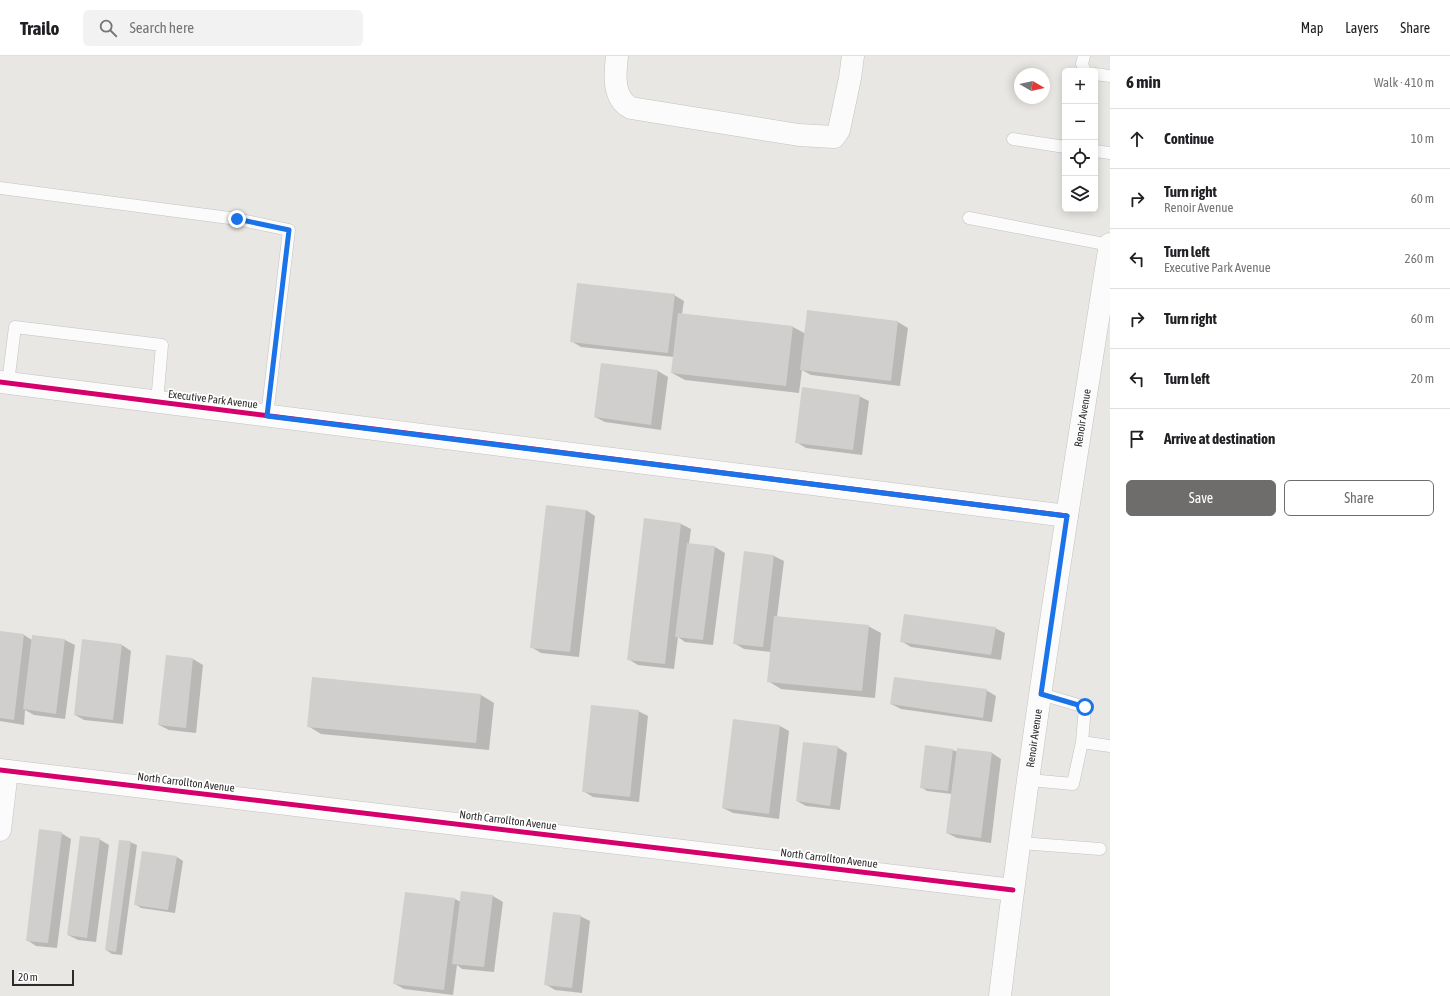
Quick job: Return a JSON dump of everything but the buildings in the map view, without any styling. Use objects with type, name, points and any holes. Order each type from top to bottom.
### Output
[{"type":"street","points":[[618,56],[616,68],[616,91],[620,100],[631,108],[799,135],[834,137],[839,130],[849,84],[853,56]]},
{"type":"street","name":"Renoir Avenue","points":[[1000,996],[1013,890],[1067,516],[1108,274],[1110,245]]},
{"type":"street","name":"Executive Park Avenue","points":[[4,383],[1067,516]]},
{"type":"street","points":[[0,830],[3,771]]},
{"type":"street","name":"North Carrollton Avenue","points":[[3,771],[1013,890]]},
{"type":"lane","points":[[1084,56],[1082,64],[1084,68]]},
{"type":"lane","points":[[1098,74],[1110,76]]},
{"type":"lane","points":[[1013,139],[1062,147]]},
{"type":"lane","points":[[1098,151],[1110,153]]},
{"type":"lane","points":[[0,188],[237,219],[289,230],[267,416]]},
{"type":"lane","points":[[969,218],[1110,245]]},
{"type":"lane","points":[[4,383],[15,327],[155,344],[162,345],[157,402]]},
{"type":"lane","points":[[1029,780],[1073,784],[1082,742],[1085,707],[1041,694]]},
{"type":"lane","points":[[1082,742],[1110,746]]},
{"type":"lane","points":[[1020,842],[1100,849]]},
{"type":"cycle path","points":[[0,382],[1067,516]]},
{"type":"cycle path","points":[[0,770],[1013,890]]},
{"type":"route","points":[[237,219],[289,230],[267,416],[1067,516],[1041,694],[1085,707]]}]
